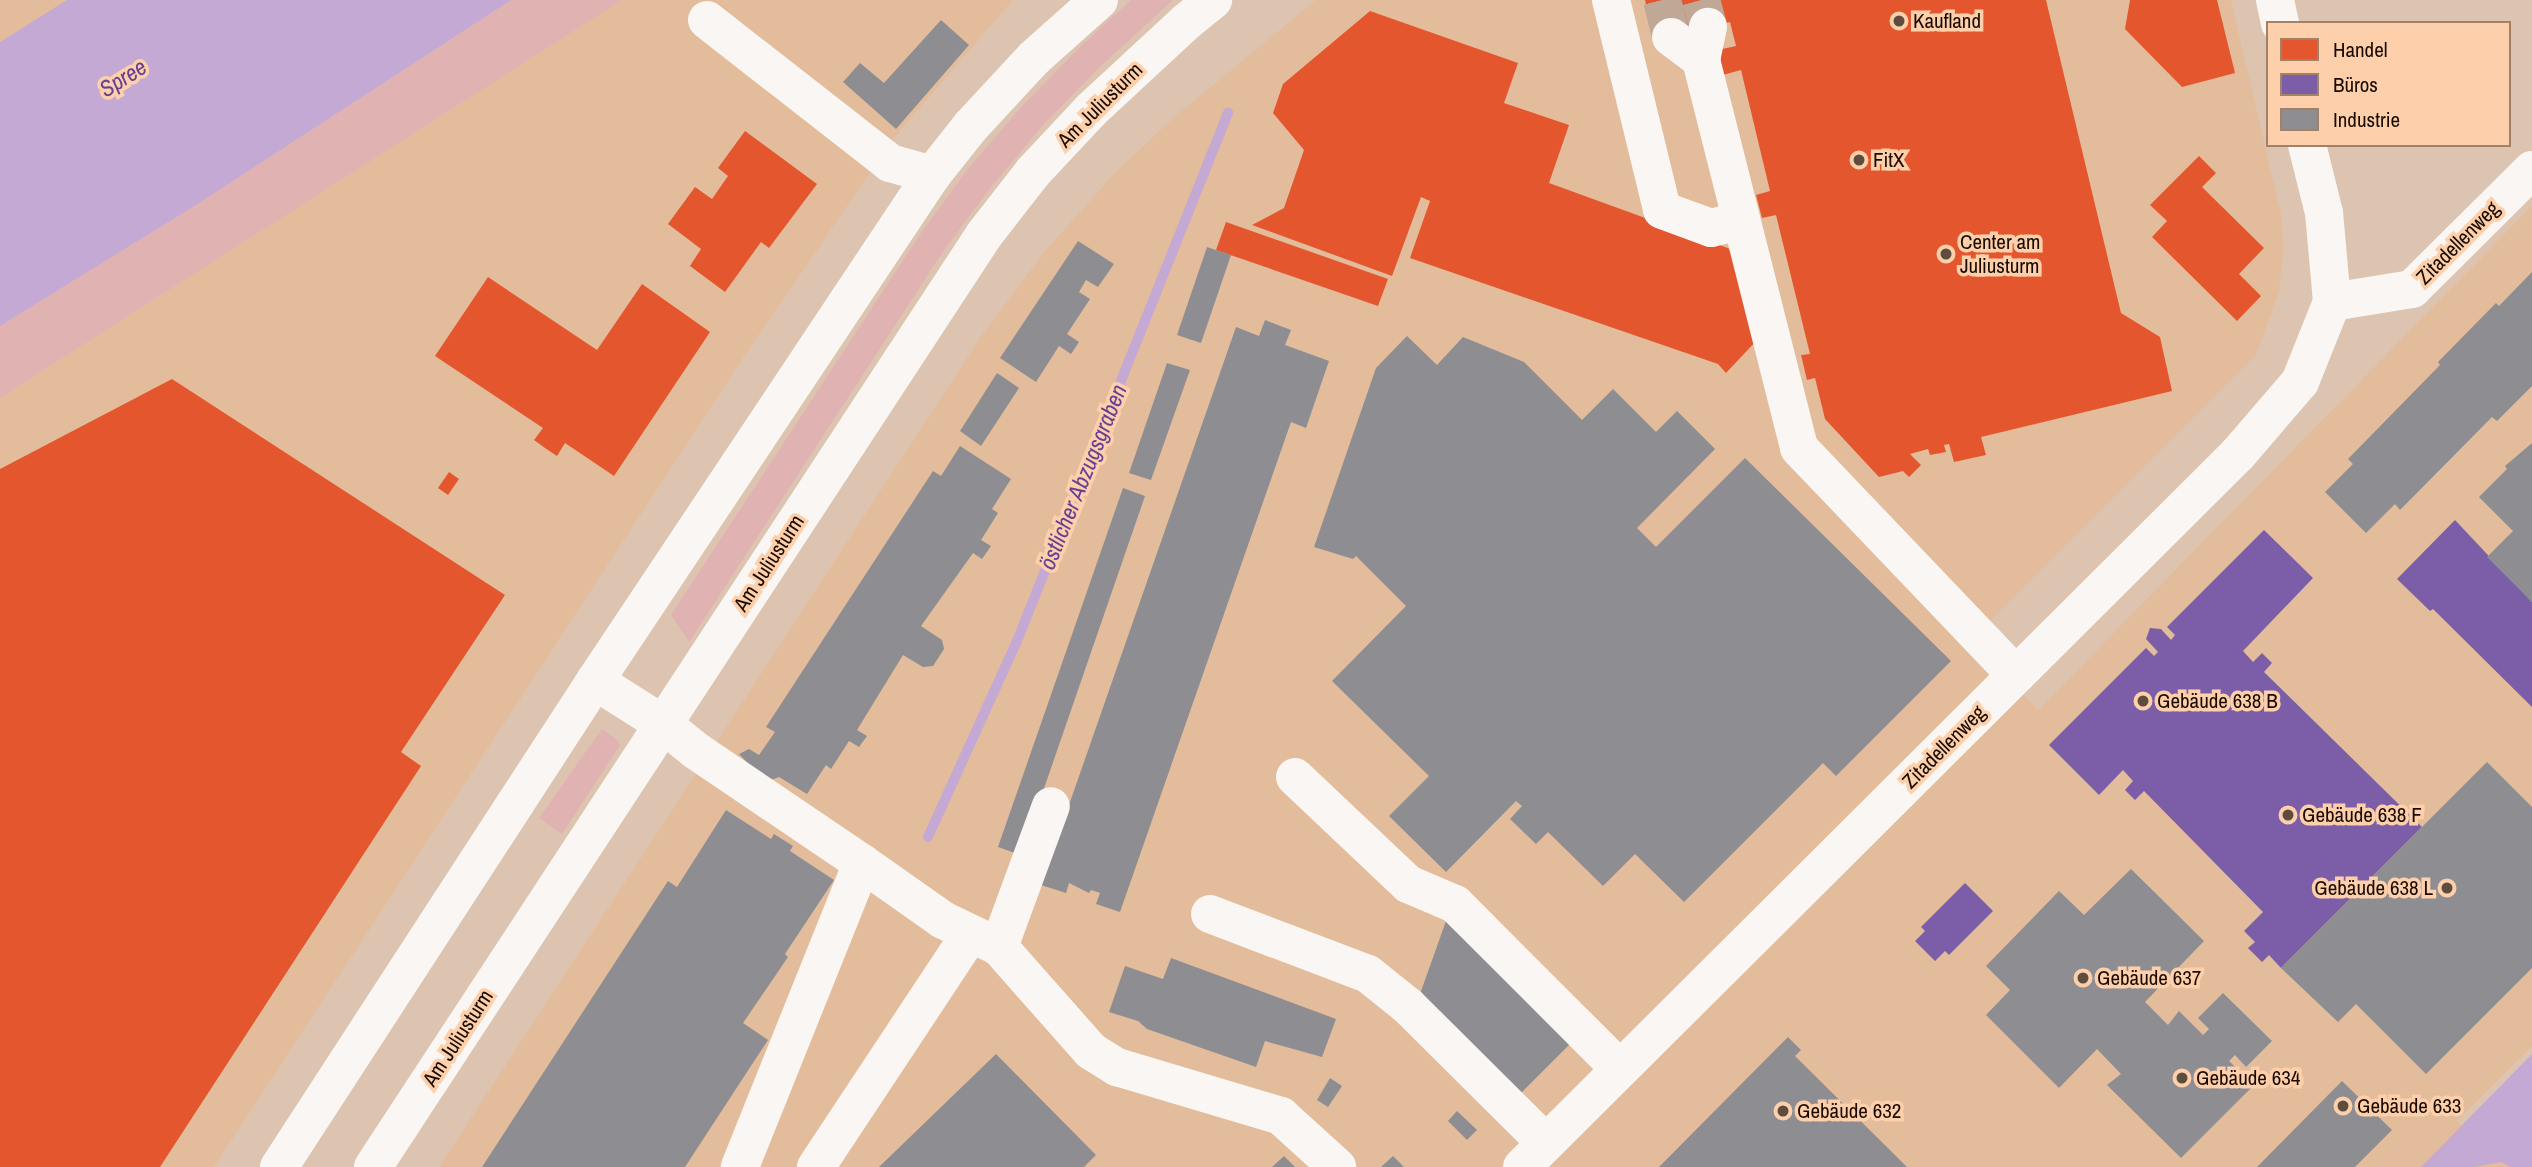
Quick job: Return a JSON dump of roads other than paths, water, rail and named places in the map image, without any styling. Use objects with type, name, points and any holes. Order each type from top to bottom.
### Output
[{"type":"main road","points":[[279,1167],[595,681],[932,175],[971,126],[1034,58],[1098,0]]},
{"type":"main road","name":"Am Juliusturm","points":[[373,1167],[984,235],[1033,172],[1091,110],[1185,22],[1213,0]]},
{"type":"main road","points":[[1611,0],[1662,210],[1711,228],[1739,221]]},
{"type":"main road","points":[[2275,0],[2280,21]]},
{"type":"main road","points":[[707,20],[890,163],[932,175]]},
{"type":"main road","points":[[1671,37],[1704,44],[1739,221],[1799,448],[2016,675]]},
{"type":"main road","name":"Zitadellenweg","points":[[1534,1155],[2238,454],[2300,382],[2332,302],[2324,213],[2308,147]]},
{"type":"main road","name":"Zitadellenweg","points":[[2332,302],[2412,289],[2532,170]]},
{"type":"main road","points":[[595,681],[663,724],[695,750],[943,920],[984,940],[1091,1051],[1116,1067],[1281,1116],[1337,1167]]},
{"type":"main road","points":[[1295,777],[1408,884],[1455,904],[1620,1069]]},
{"type":"main road","points":[[816,1167],[984,940],[1051,806]]},
{"type":"main road","points":[[740,1167],[862,863]]},
{"type":"main road","points":[[1210,914],[1368,974],[1408,1006],[1534,1155]]},
{"type":"water","name":"Spree","points":[[67,0],[511,0],[196,205],[0,326],[0,42]]},
{"type":"water","points":[[2532,1054],[2532,1167],[2510,1167],[2501,1162],[2474,1167],[2421,1167]]},
{"type":"waterway","name":"östlicher Abzugsgraben","points":[[928,837],[1017,641],[1228,113]]},
{"type":"tunnel","points":[[1662,0],[1671,37]]},
{"type":"tunnel","points":[[1701,0],[1708,27]]},
{"type":"place","name":"Kaufland","points":[[1899,21]]},
{"type":"place","name":"FitX","points":[[1859,160]]},
{"type":"place","name":"Center am Juliusturm","points":[[1946,254]]},
{"type":"place","name":"Gebäude 638 B","points":[[2143,701]]},
{"type":"place","name":"Gebäude 638 F","points":[[2288,815]]},
{"type":"place","name":"Gebäude 638 L","points":[[2447,888]]},
{"type":"place","name":"Gebäude 637","points":[[2083,978]]},
{"type":"place","name":"Gebäude 634","points":[[2182,1078]]},
{"type":"place","name":"Gebäude 633","points":[[2343,1106]]},
{"type":"place","name":"Gebäude 632","points":[[1783,1111]]}]
